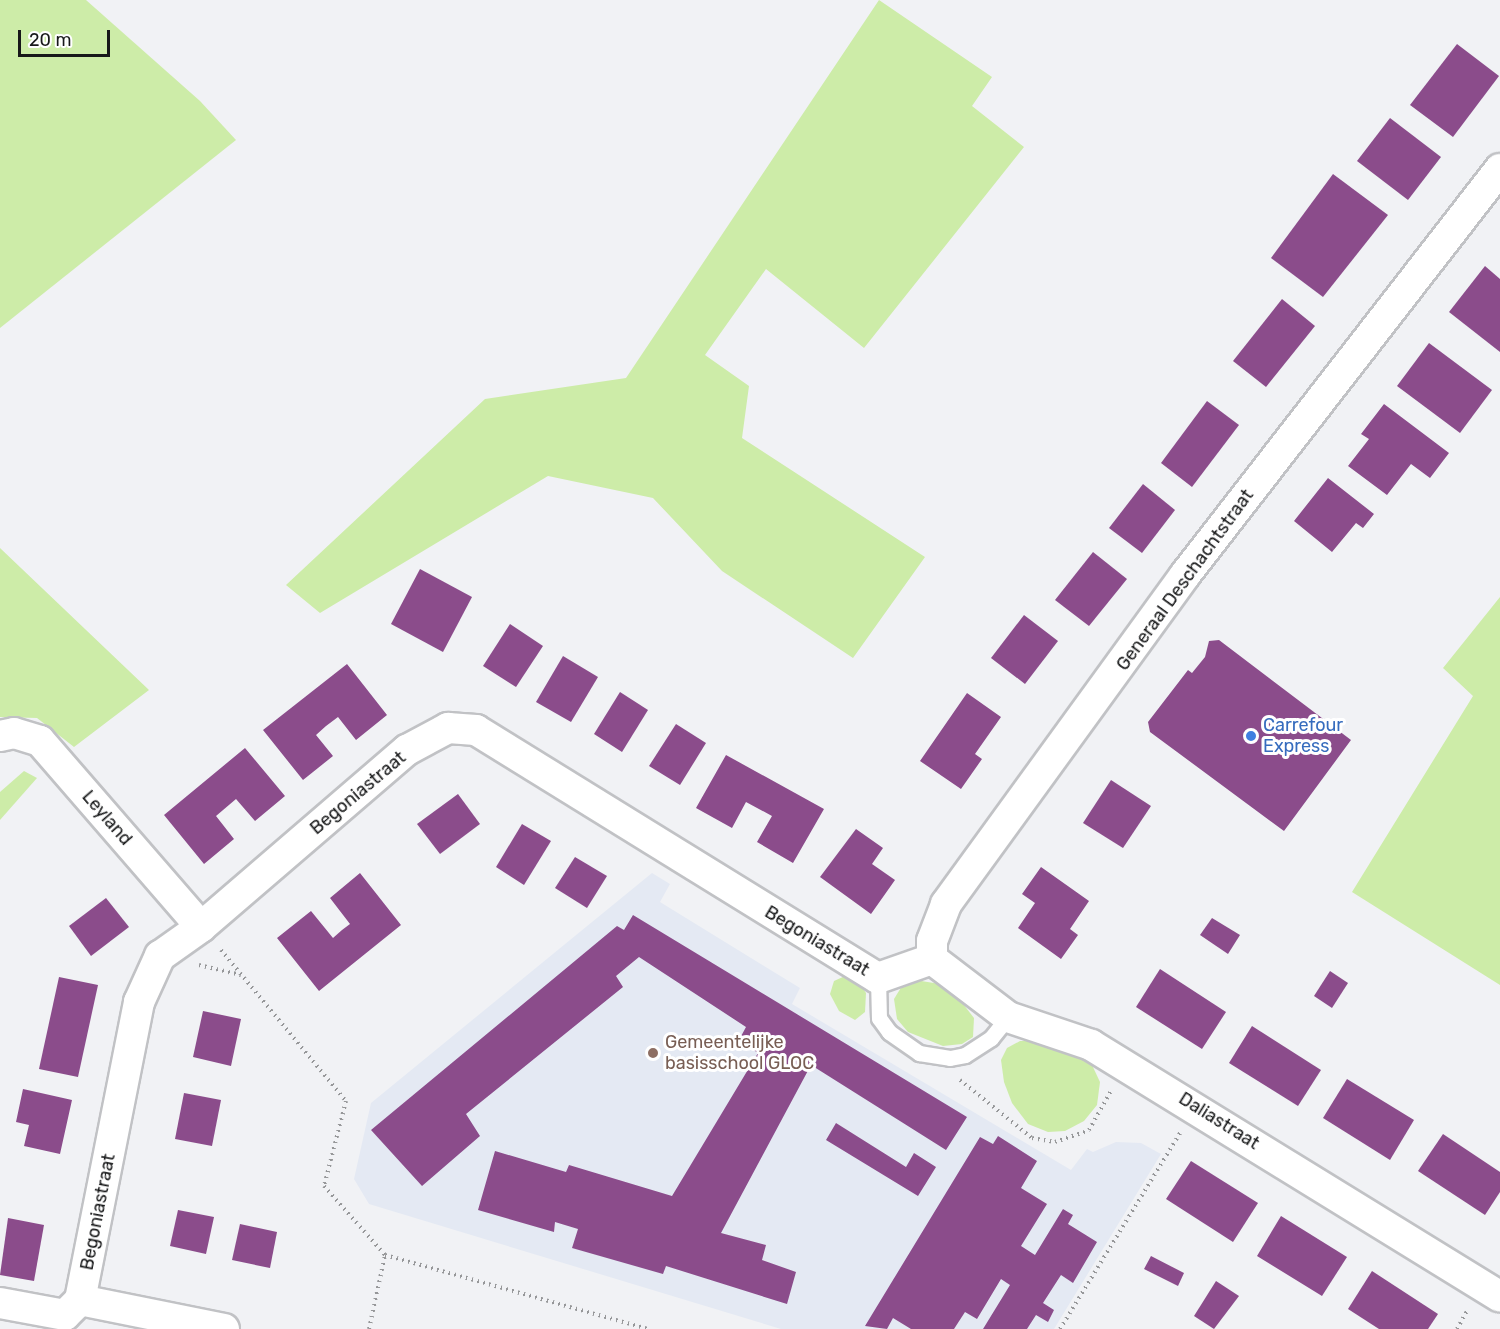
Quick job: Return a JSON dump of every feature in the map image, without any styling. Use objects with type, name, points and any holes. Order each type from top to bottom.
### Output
[{"type":"street","name":"Generaal Deschachtstraat","points":[[932,959],[932,941],[946,904],[1185,575],[1500,168]]},
{"type":"street","name":"Begoniastraat","points":[[80,1300],[139,1002],[160,956],[201,927],[407,750],[448,729],[476,730],[878,978]]},
{"type":"street","name":"Leyland","points":[[0,736],[14,733],[40,741],[201,927]]},
{"type":"street","points":[[878,978],[932,959]]},
{"type":"street","name":"Daliastraat","points":[[932,959],[1008,1017],[1091,1045],[1125,1064],[1500,1297]]},
{"type":"street","points":[[0,1303],[65,1315],[80,1300],[224,1329]]},
{"type":"lane","points":[[878,978],[879,1018],[889,1032],[919,1053],[950,1058],[978,1050],[1008,1017]]},
{"type":"path","points":[[201,927],[346,1101],[324,1186],[385,1255],[648,1329]]},
{"type":"path","points":[[935,1057],[1032,1138],[1055,1142],[1089,1130],[1125,1064]]},
{"type":"path","points":[[1059,1329],[1195,1106]]},
{"type":"path","points":[[369,1329],[385,1255]]},
{"type":"shaded area","name":"Gemeentelijke basisschool GLOC","points":[[652,873],[670,884],[660,902],[800,988],[792,1004],[1071,1170],[1087,1149],[1093,1152],[1116,1142],[1141,1143],[1161,1154],[1054,1329],[781,1329],[369,1204],[354,1179],[371,1103]]},
{"type":"green space","points":[[0,0],[86,0],[200,101],[236,140],[0,328]]},
{"type":"green space","points":[[879,0],[992,77],[972,106],[1024,147],[864,348],[766,269],[705,355],[749,386],[742,438],[925,557],[853,658],[722,571],[653,498],[548,476],[320,613],[286,585],[485,399],[626,378]]},
{"type":"green space","points":[[0,548],[149,690],[74,747],[37,718],[0,717]]},
{"type":"green space","points":[[1500,597],[1500,985],[1352,892],[1473,696],[1443,668]]},
{"type":"green space","points":[[24,771],[37,778],[0,820],[0,792]]},
{"type":"green space","points":[[845,976],[859,983],[866,993],[865,1012],[855,1020],[839,1011],[830,994],[834,981]]},
{"type":"green space","points":[[915,980],[940,984],[960,1000],[974,1018],[973,1037],[962,1044],[943,1046],[908,1032],[897,1019],[894,999],[902,986]]},
{"type":"green space","points":[[1020,1041],[1037,1041],[1081,1056],[1092,1065],[1100,1082],[1097,1105],[1084,1121],[1065,1131],[1048,1132],[1028,1124],[1012,1103],[1004,1082],[1001,1060],[1007,1048]]},
{"type":"building","points":[[1457,44],[1499,76],[1453,137],[1410,105]]},
{"type":"building","points":[[1390,118],[1441,157],[1408,200],[1357,161]]},
{"type":"building","points":[[1333,174],[1388,215],[1323,297],[1271,258]]},
{"type":"building","points":[[1485,266],[1500,279],[1500,352],[1449,312]]},
{"type":"building","points":[[1282,299],[1315,326],[1266,387],[1233,361]]},
{"type":"building","points":[[1429,343],[1492,390],[1460,433],[1397,386]]},
{"type":"building","points":[[1207,401],[1239,425],[1192,487],[1161,463]]},
{"type":"building","points":[[1384,404],[1449,453],[1430,478],[1411,464],[1387,495],[1348,466],[1369,439],[1361,434]]},
{"type":"building","points":[[1328,478],[1374,514],[1363,528],[1356,523],[1332,552],[1294,521]]},
{"type":"building","points":[[1143,484],[1175,510],[1142,553],[1109,528]]},
{"type":"building","points":[[1093,552],[1127,579],[1089,626],[1055,600]]},
{"type":"building","points":[[420,569],[472,597],[443,652],[391,624]]},
{"type":"building","points":[[1024,615],[1058,641],[1025,684],[991,658]]},
{"type":"building","points":[[510,624],[543,646],[516,687],[483,666]]},
{"type":"building","name":"Carrefour Express","points":[[1219,640],[1351,740],[1284,831],[1150,732],[1148,722],[1188,670],[1192,673],[1205,657],[1209,641]]},
{"type":"building","points":[[563,656],[598,677],[571,722],[536,702]]},
{"type":"building","points":[[347,664],[387,715],[356,740],[338,717],[326,726],[316,735],[333,756],[303,780],[263,730]]},
{"type":"building","points":[[620,692],[648,710],[622,752],[594,734]]},
{"type":"building","points":[[967,693],[1001,717],[975,754],[982,759],[961,789],[920,761]]},
{"type":"building","points":[[676,724],[706,743],[680,785],[649,766]]},
{"type":"building","points":[[245,748],[285,796],[255,821],[236,799],[216,816],[234,839],[204,864],[164,815]]},
{"type":"building","points":[[726,755],[824,809],[793,863],[757,842],[772,816],[746,802],[732,828],[696,808]]},
{"type":"building","points":[[1111,780],[1151,806],[1123,848],[1083,823]]},
{"type":"building","points":[[458,794],[480,824],[440,854],[417,824]]},
{"type":"building","points":[[522,824],[551,841],[524,885],[496,867]]},
{"type":"building","points":[[856,829],[883,848],[872,864],[895,880],[871,914],[820,877]]},
{"type":"building","points":[[575,857],[607,876],[587,908],[555,888]]},
{"type":"building","points":[[1041,867],[1089,901],[1070,929],[1078,935],[1061,959],[1018,928],[1035,903],[1022,894]]},
{"type":"building","points":[[360,873],[401,925],[319,991],[277,938],[311,911],[333,938],[350,924],[330,898]]},
{"type":"building","points":[[106,898],[129,927],[91,956],[69,926]]},
{"type":"building","points":[[633,915],[967,1117],[946,1150],[811,1065],[721,1233],[766,1245],[762,1260],[796,1272],[787,1304],[666,1266],[663,1274],[572,1248],[578,1229],[555,1222],[554,1232],[478,1210],[495,1151],[566,1172],[569,1165],[672,1196],[758,1053],[739,1040],[746,1027],[639,957],[616,976],[623,987],[466,1114],[480,1136],[422,1186],[371,1130],[617,926],[624,930]]},
{"type":"building","points":[[1212,918],[1240,935],[1228,954],[1200,935]]},
{"type":"building","points":[[1160,969],[1226,1012],[1202,1049],[1136,1007]]},
{"type":"building","points":[[1330,971],[1348,983],[1332,1008],[1314,996]]},
{"type":"building","points":[[59,977],[98,985],[78,1077],[39,1069]]},
{"type":"building","points":[[203,1011],[241,1019],[231,1066],[193,1057]]},
{"type":"building","points":[[1252,1026],[1321,1070],[1298,1106],[1229,1063]]},
{"type":"building","points":[[1347,1079],[1414,1120],[1390,1160],[1323,1118]]},
{"type":"building","points":[[23,1089],[72,1100],[60,1154],[24,1146],[29,1125],[16,1122]]},
{"type":"building","points":[[184,1093],[221,1100],[212,1146],[175,1139]]},
{"type":"building","points":[[836,1123],[906,1167],[914,1153],[936,1167],[918,1196],[826,1140]]},
{"type":"building","points":[[1443,1134],[1500,1172],[1500,1192],[1485,1215],[1418,1171]]},
{"type":"building","points":[[998,1136],[1037,1161],[1021,1188],[1047,1204],[1021,1246],[1035,1255],[1063,1209],[1073,1215],[1068,1224],[1097,1242],[1073,1283],[1061,1275],[1043,1303],[1054,1310],[1048,1322],[1036,1315],[1027,1329],[983,1329],[1010,1285],[1001,1279],[977,1319],[965,1312],[954,1329],[911,1329],[893,1318],[887,1329],[865,1326],[980,1137],[993,1144]]},
{"type":"building","points":[[1191,1161],[1258,1203],[1233,1242],[1166,1199]]},
{"type":"building","points":[[178,1210],[214,1217],[206,1254],[170,1246]]},
{"type":"building","points":[[1281,1216],[1347,1257],[1322,1296],[1257,1256]]},
{"type":"building","points":[[8,1218],[44,1225],[34,1281],[0,1275]]},
{"type":"building","points":[[240,1224],[277,1232],[270,1268],[232,1260]]},
{"type":"building","points":[[1151,1256],[1184,1273],[1178,1286],[1144,1269]]},
{"type":"building","points":[[1372,1271],[1438,1314],[1428,1329],[1379,1329],[1348,1309]]},
{"type":"building","points":[[1216,1281],[1239,1296],[1214,1329],[1194,1316]]},
{"type":"place","name":"Carrefour Express","points":[[1251,736]]},
{"type":"place","name":"Gemeentelijke basisschool GLOC","points":[[653,1053]]}]
